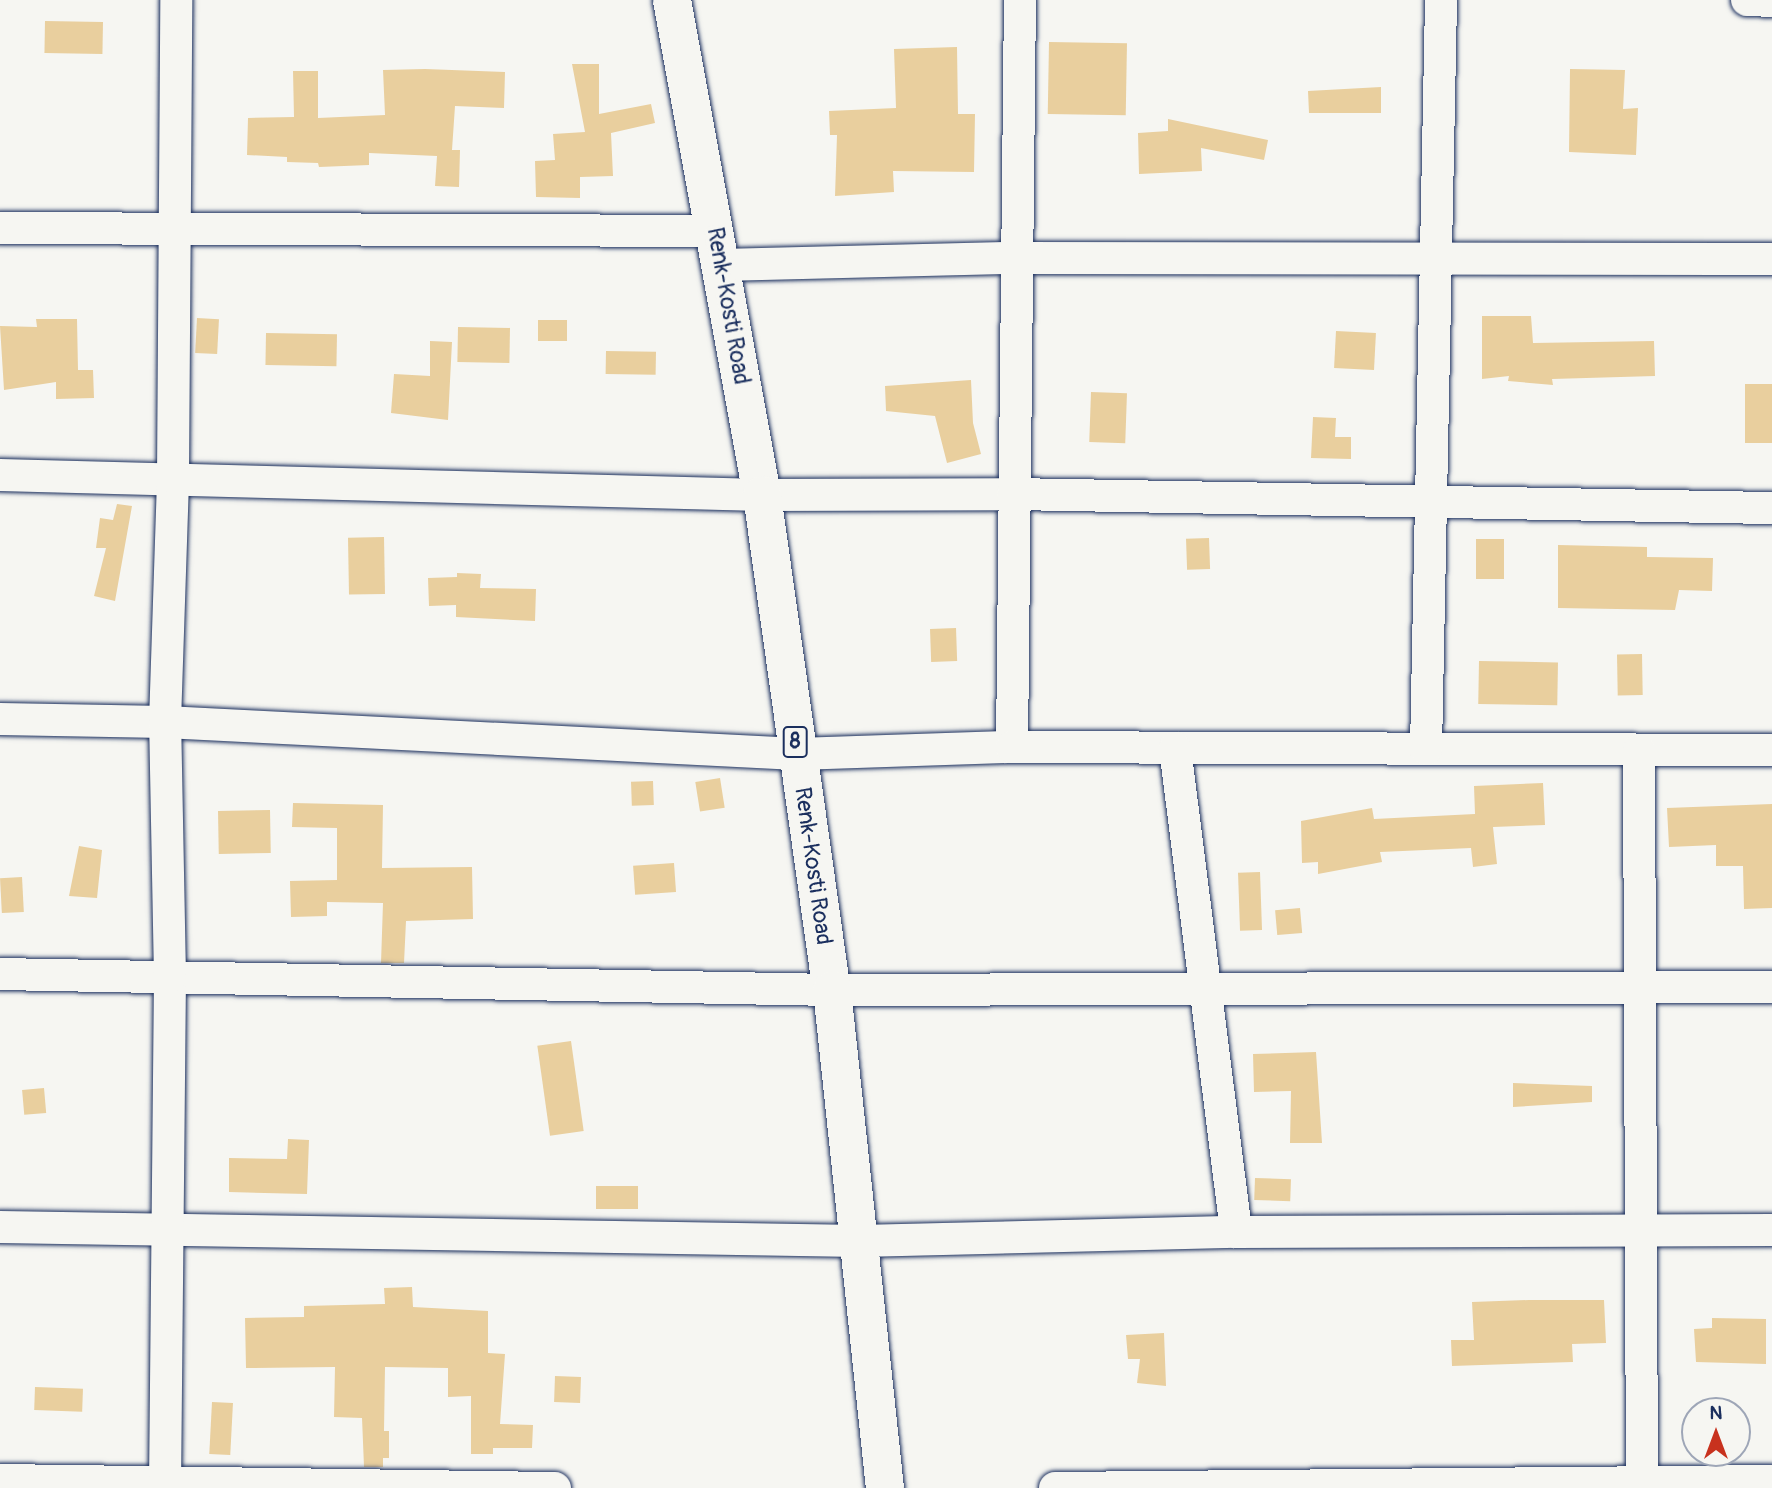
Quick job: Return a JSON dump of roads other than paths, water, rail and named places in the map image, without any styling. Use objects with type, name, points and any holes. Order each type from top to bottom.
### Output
[{"type":"main road","name":"Renk-Kosti Road","points":[[672,0],[762,495],[832,990],[885,1488]]},
{"type":"street","points":[[165,1485],[170,977],[165,722],[173,477],[176,0]]},
{"type":"street","points":[[1012,747],[1015,258],[1020,0]]},
{"type":"street","points":[[1426,749],[1433,259],[1441,0]]},
{"type":"street","points":[[1746,0],[1772,1]]},
{"type":"street","points":[[0,228],[174,230],[1015,258],[1772,259]]},
{"type":"street","points":[[0,475],[173,477],[762,495],[1013,494],[1772,508]]},
{"type":"street","points":[[0,719],[165,722],[797,754],[1012,747],[1772,750]]},
{"type":"street","points":[[1175,748],[1236,1232]]},
{"type":"street","points":[[1639,750],[1642,1485]]},
{"type":"street","points":[[0,974],[832,990],[1206,991],[1772,987]]},
{"type":"street","points":[[0,1227],[860,1241],[1236,1232],[1772,1230]]},
{"type":"street","points":[[0,1480],[165,1485],[555,1488]]},
{"type":"street","points":[[1055,1488],[1642,1485],[1772,1481]]}]
